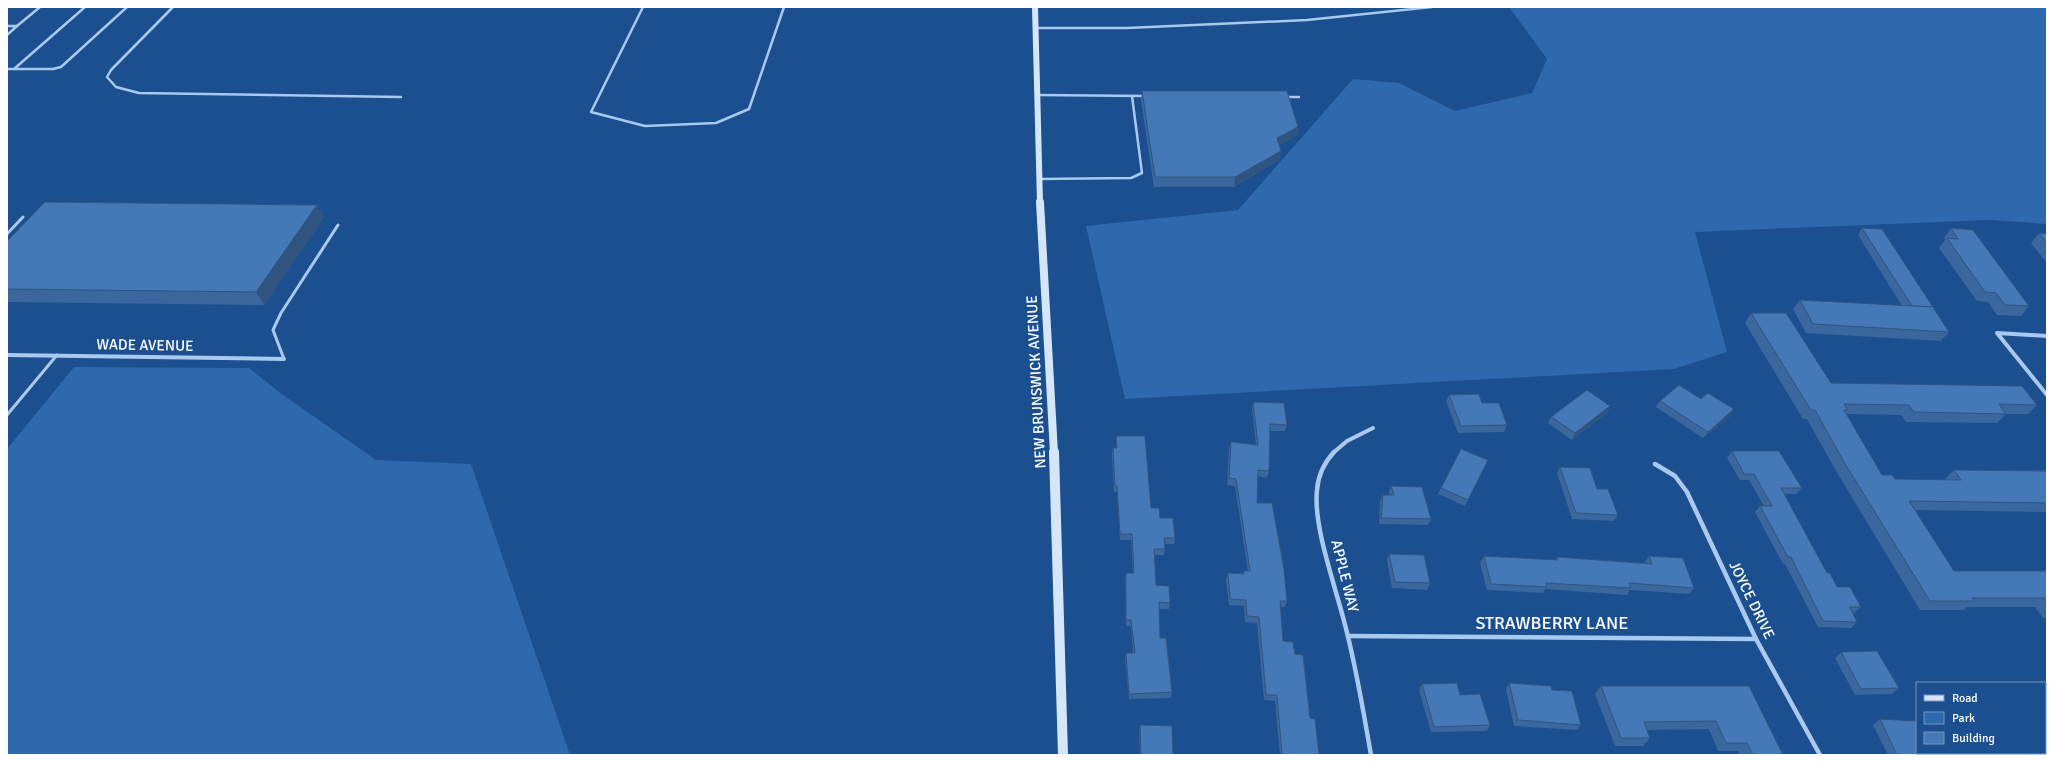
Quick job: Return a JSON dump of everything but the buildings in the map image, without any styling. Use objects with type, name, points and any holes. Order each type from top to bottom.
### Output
[{"type":"street","name":"NEW BRUNSWICK AVENUE","points":[[1035,7],[1039,179],[1054,439],[1063,755]]},
{"type":"street","points":[[2047,336],[1997,333],[2047,396]]},
{"type":"street","name":"WADE AVENUE","points":[[7,355],[284,359]]},
{"type":"street","name":"APPLE WAY","points":[[1372,755],[1348,636],[1324,543],[1317,506],[1318,478],[1330,454],[1349,439],[1373,428]]},
{"type":"street","name":"JOYCE DRIVE","points":[[1654,464],[1675,476],[1687,492],[1756,639],[1820,755]]},
{"type":"street","name":"STRAWBERRY LANE","points":[[1348,636],[1756,639]]},
{"type":"lane","points":[[7,35],[40,7]]},
{"type":"lane","points":[[14,69],[85,7]]},
{"type":"lane","points":[[7,69],[53,69],[60,67],[127,7]]},
{"type":"lane","points":[[173,7],[111,70],[107,77],[116,87],[138,94],[401,97]]},
{"type":"lane","points":[[643,7],[633,33],[612,69],[591,112],[645,126],[716,123],[749,108],[761,71],[776,34],[784,7]]},
{"type":"lane","points":[[1036,28],[1127,28],[1307,20],[1432,7]]},
{"type":"lane","points":[[7,26],[17,26]]},
{"type":"lane","points":[[1036,95],[1148,96]]},
{"type":"lane","points":[[1039,179],[1131,178],[1142,173],[1132,96]]},
{"type":"lane","points":[[1283,97],[1299,97]]},
{"type":"lane","points":[[7,234],[23,217]]},
{"type":"lane","points":[[284,359],[273,330],[281,313],[338,225]]},
{"type":"lane","points":[[7,415],[57,356]]},
{"type":"green space","points":[[1509,7],[2047,7],[2047,224],[1990,220],[1695,232],[1727,352],[1674,369],[1125,399],[1086,226],[1238,210],[1353,79],[1399,83],[1455,111],[1532,93],[1547,59]]},
{"type":"green space","points":[[74,367],[249,368],[279,392],[376,460],[471,464],[570,755],[7,755],[7,449]]}]
